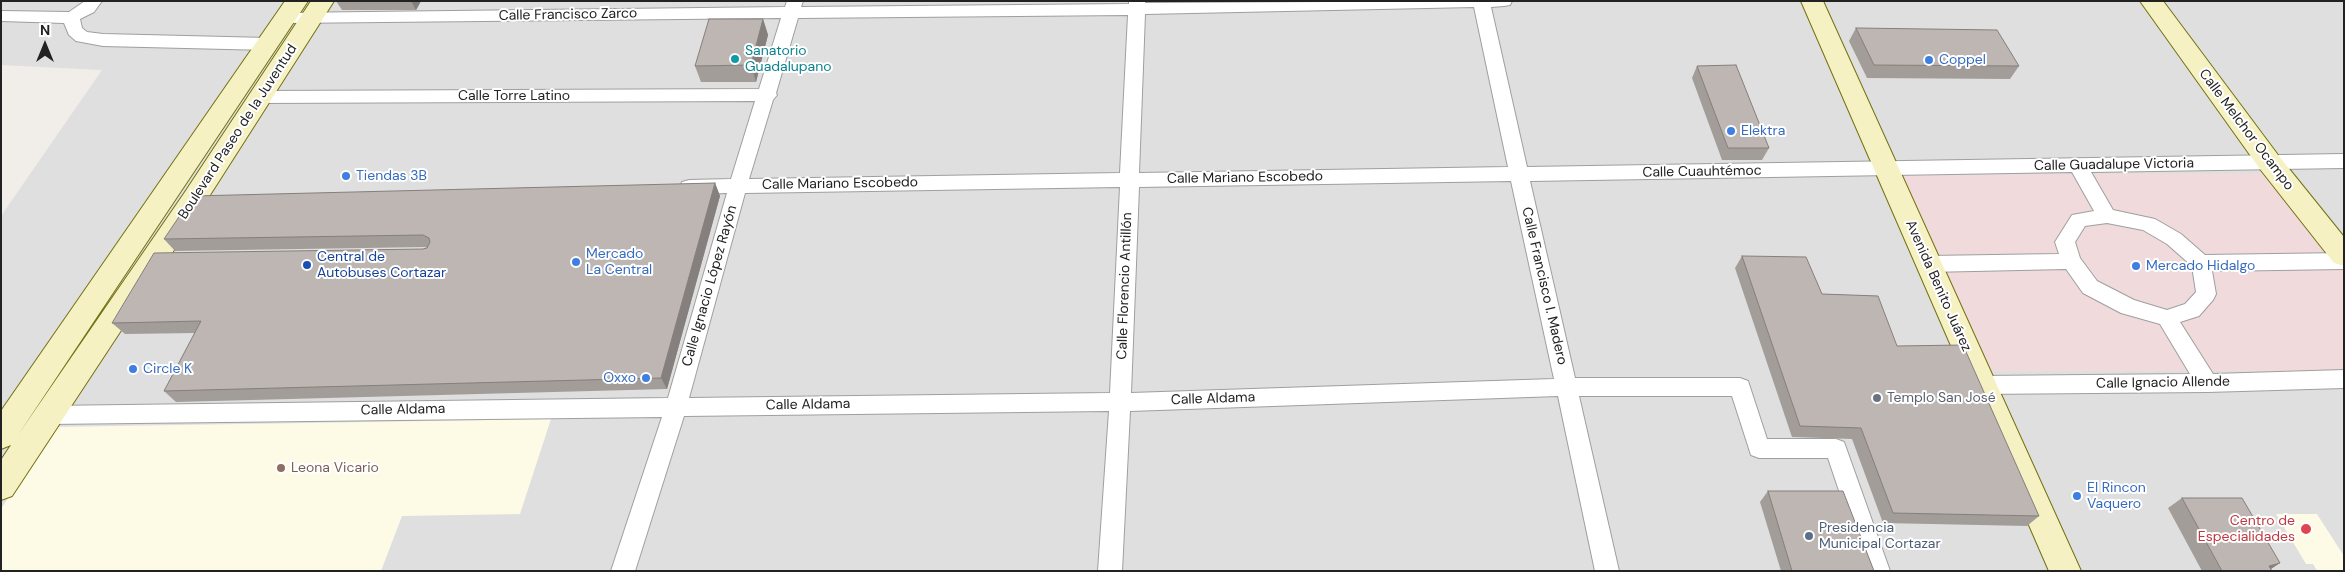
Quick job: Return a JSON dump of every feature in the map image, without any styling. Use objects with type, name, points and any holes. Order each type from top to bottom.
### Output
[{"type":"main road","name":"Avenida Benito Juárez","points":[[1812,1],[2065,571]]},
{"type":"main road","name":"Calle Melchor Ocampo","points":[[2151,1],[2269,162],[2344,256]]},
{"type":"main road","name":"Boulevard Paseo de la Juventud","points":[[1,436],[268,44],[304,10]]},
{"type":"main road","name":"Boulevard Paseo de la Juventud","points":[[1,486],[48,415],[204,199],[260,97],[304,10]]},
{"type":"street","points":[[1,16],[72,17],[88,8],[94,1]]},
{"type":"street","name":"Calle Francisco I. Madero","points":[[1481,1],[1607,571]]},
{"type":"street","name":"Calle Francisco Zarco","points":[[304,10],[1504,1]]},
{"type":"street","name":"Calle Florencio Antillón","points":[[1110,571],[1120,402],[1137,5]]},
{"type":"street","name":"Calle Ignacio López Rayón","points":[[623,571],[676,407],[738,186],[768,95],[793,6]]},
{"type":"street","points":[[72,17],[75,32],[82,37],[103,40],[268,44]]},
{"type":"street","name":"Calle Torre Latino","points":[[260,97],[768,95]]},
{"type":"street","name":"Calle Guadalupe Victoria","points":[[1885,168],[2344,161]]},
{"type":"street","points":[[2078,166],[2107,216]]},
{"type":"street","name":"Calle Cuauhtémoc","points":[[1519,174],[1885,168]]},
{"type":"street","name":"Calle Mariano Escobedo","points":[[669,187],[1519,174]]},
{"type":"street","points":[[162,200],[204,199]]},
{"type":"street","points":[[2107,216],[2148,224],[2174,239],[2201,263],[2206,294],[2192,310],[2167,318],[2128,308],[2090,287],[2071,261],[2065,242],[2079,220],[2107,216]]},
{"type":"street","points":[[1928,264],[2071,261]]},
{"type":"street","points":[[2201,263],[2344,261]]},
{"type":"street","points":[[2167,318],[2207,383]]},
{"type":"street","name":"Calle Ignacio Allende","points":[[1982,385],[2207,383],[2344,379]]},
{"type":"street","name":"Calle Aldama","points":[[48,415],[1120,402],[1567,387],[1740,387],[1759,448],[1836,449],[1878,571]]},
{"type":"shaded area","points":[[1,1],[2344,1],[2344,571],[1,571],[1,216],[102,70],[1,65]]},
{"type":"shaded area","points":[[2273,173],[2344,271],[2344,371],[1991,371],[1901,175]]},
{"type":"shaded area","name":"Leona Vicario","points":[[551,419],[520,514],[402,516],[381,571],[1,571],[1,509],[53,427]]},
{"type":"shaded area","name":"Centro de Especialidades","points":[[2276,514],[2317,514],[2344,556],[2344,571],[2317,571],[2313,564],[2306,564]]},
{"type":"building","points":[[709,19],[763,19],[751,65],[695,66]]},
{"type":"building","points":[[1856,28],[1997,30],[2019,66],[1874,65]]},
{"type":"building","points":[[1736,65],[1769,148],[1728,148],[1697,66]]},
{"type":"building","points":[[715,183],[661,378],[164,391],[201,321],[112,323],[154,253],[423,249],[427,248],[430,242],[429,238],[423,235],[164,239],[193,196]]},
{"type":"building","name":"Templo San José","points":[[1742,256],[1806,257],[1822,294],[1878,296],[1897,346],[1963,345],[2039,516],[1893,513],[1861,428],[1800,426]]},
{"type":"building","name":"Presidencia Municipal Cortazar","points":[[1768,491],[1843,491],[1874,571],[1792,571]]},
{"type":"building","points":[[2182,498],[2242,498],[2280,563],[2269,566],[2272,571],[2222,571]]},
{"type":"place","name":"Sanatorio Guadalupano","points":[[735,59]]},
{"type":"place","name":"Coppel","points":[[1929,60]]},
{"type":"place","name":"Elektra","points":[[1731,131]]},
{"type":"place","name":"Tiendas 3B","points":[[346,176]]},
{"type":"place","name":"Mercado La Central","points":[[576,262]]},
{"type":"place","name":"Central de Autobuses Cortazar","points":[[307,265]]},
{"type":"place","name":"Mercado Hidalgo","points":[[2136,266]]},
{"type":"place","name":"Circle K","points":[[133,369]]},
{"type":"place","name":"Oxxo","points":[[646,378]]},
{"type":"place","name":"Templo San José","points":[[1877,398]]},
{"type":"place","name":"Leona Vicario","points":[[281,468]]},
{"type":"place","name":"El Rincon Vaquero","points":[[2077,496]]},
{"type":"place","name":"Centro de Especialidades","points":[[2306,529]]},
{"type":"place","name":"Presidencia Municipal Cortazar","points":[[1809,536]]}]
